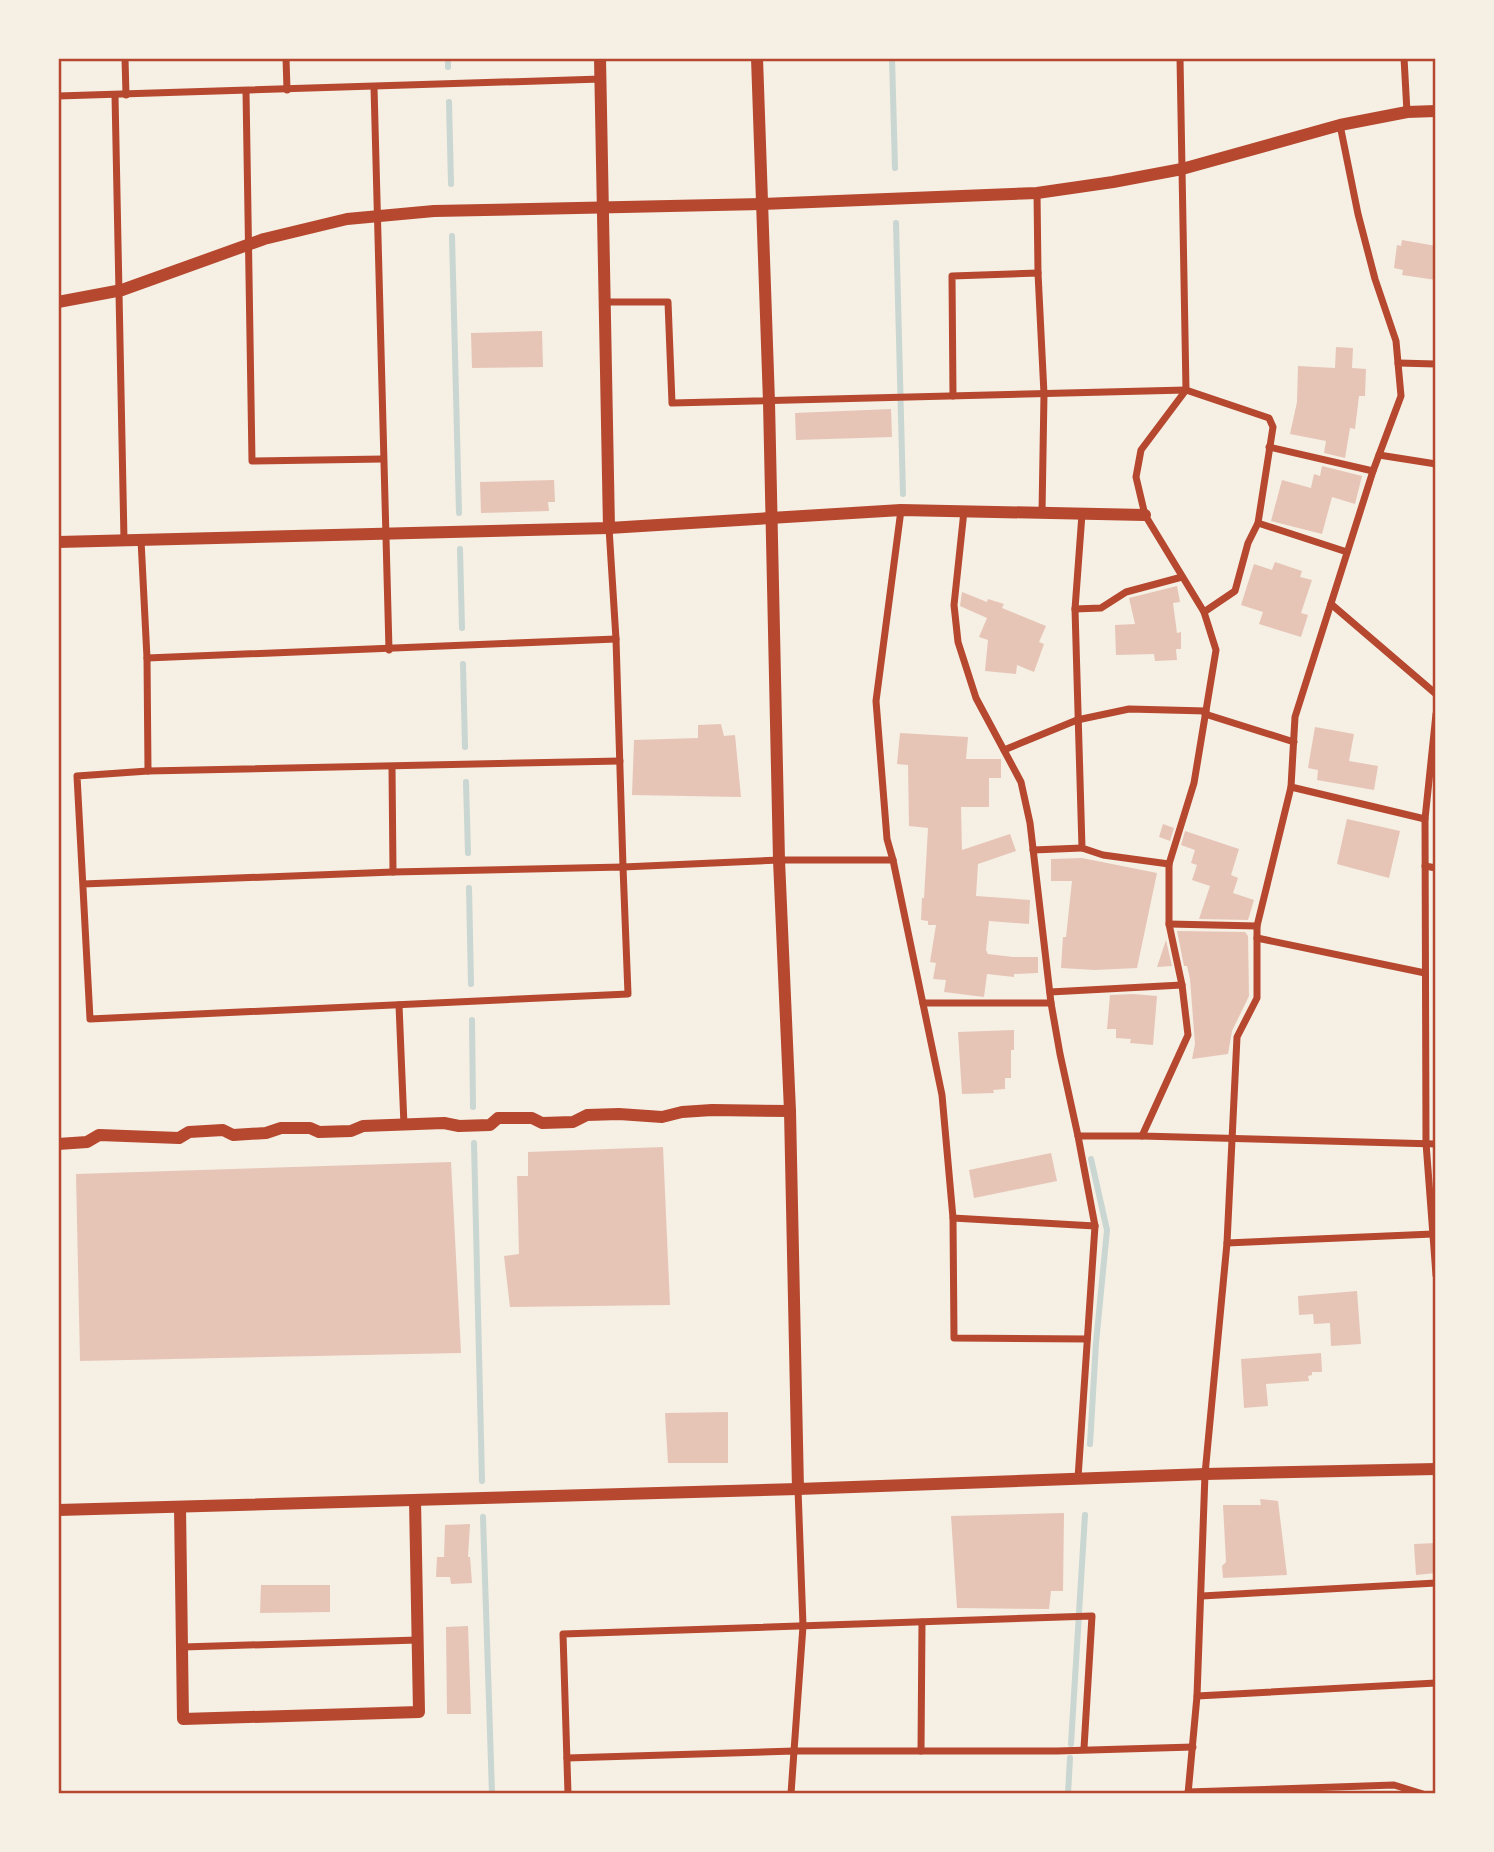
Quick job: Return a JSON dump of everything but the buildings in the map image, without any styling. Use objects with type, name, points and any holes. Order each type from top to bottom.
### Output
[{"type":"street","points":[[125,58],[126,95]]},
{"type":"street","points":[[286,58],[287,90]]},
{"type":"street","points":[[600,58],[609,527],[616,639],[628,994],[90,1019],[77,776],[148,771],[620,761]]},
{"type":"street","points":[[757,58],[769,401],[779,860],[790,1111],[803,1626],[791,1794]]},
{"type":"street","points":[[1142,1136],[1188,1035],[1182,985],[1169,924],[1169,864],[1194,783],[1216,650],[1203,612],[1144,515],[1136,477],[1141,450],[1186,390],[1180,58]]},
{"type":"street","points":[[1404,58],[1407,112]]},
{"type":"street","points":[[58,96],[601,79]]},
{"type":"street","points":[[374,87],[388,650]]},
{"type":"street","points":[[246,91],[252,461],[383,459]]},
{"type":"street","points":[[115,95],[124,540]]},
{"type":"street","points":[[58,302],[119,291],[249,245],[347,219],[434,211],[762,204],[1037,193],[1113,183],[1182,169],[1340,125],[1407,112],[1436,111]]},
{"type":"street","points":[[1340,125],[1358,214],[1375,279],[1396,341],[1401,396],[1373,471],[1295,717],[1291,787],[1257,926],[1257,998],[1237,1037],[1227,1243],[1205,1474],[1197,1696],[1188,1793],[1394,1785],[1423,1794]]},
{"type":"street","points":[[1037,193],[1044,394],[1042,513]]},
{"type":"street","points":[[953,396],[952,276],[1038,273]]},
{"type":"street","points":[[605,302],[668,302],[672,403],[1186,390],[1269,418],[1273,427],[1258,523],[1248,543],[1235,591],[1203,612]]},
{"type":"street","points":[[1398,363],[1436,364]]},
{"type":"street","points":[[1269,447],[1373,471]]},
{"type":"street","points":[[1379,455],[1436,464]]},
{"type":"street","points":[[58,542],[609,527],[901,510],[1144,515]]},
{"type":"street","points":[[901,510],[876,701],[887,839],[942,1095],[953,1218],[954,1338],[1087,1339]]},
{"type":"street","points":[[964,511],[954,606],[958,642],[976,698],[1021,782],[1030,823],[1051,1003],[1095,1226],[1078,1478]]},
{"type":"street","points":[[1082,514],[1075,609],[1082,848]]},
{"type":"street","points":[[1258,523],[1347,552]]},
{"type":"street","points":[[141,540],[147,658],[148,771]]},
{"type":"street","points":[[1075,609],[1101,608],[1126,592],[1182,577]]},
{"type":"street","points":[[1331,604],[1436,694]]},
{"type":"street","points":[[147,658],[616,639]]},
{"type":"street","points":[[1004,750],[1077,720],[1129,709],[1205,713],[1294,742]]},
{"type":"street","points":[[1436,714],[1425,819],[1426,1143],[1436,1275]]},
{"type":"street","points":[[392,767],[393,872]]},
{"type":"street","points":[[1291,787],[1425,819]]},
{"type":"street","points":[[1033,850],[1082,848],[1103,855],[1169,864]]},
{"type":"street","points":[[83,884],[779,860],[893,860]]},
{"type":"street","points":[[1425,866],[1436,868]]},
{"type":"street","points":[[1169,924],[1257,926]]},
{"type":"street","points":[[1257,938],[1425,973]]},
{"type":"street","points":[[1050,992],[1182,985]]},
{"type":"street","points":[[923,1003],[1051,1003]]},
{"type":"street","points":[[399,1006],[404,1125]]},
{"type":"street","points":[[58,1144],[87,1142],[99,1135],[178,1138],[189,1132],[223,1130],[233,1135],[266,1133],[281,1129],[310,1128],[319,1132],[351,1131],[363,1126],[444,1123],[459,1126],[490,1125],[498,1118],[532,1118],[542,1123],[573,1122],[587,1115],[662,1117],[682,1112],[712,1110],[790,1111]]},
{"type":"street","points":[[1078,1136],[1436,1144]]},
{"type":"street","points":[[953,1218],[1095,1226]]},
{"type":"street","points":[[1227,1243],[1433,1234]]},
{"type":"street","points":[[58,1510],[1436,1469]]},
{"type":"street","points":[[180,1507],[183,1719],[197,1719],[419,1712],[415,1500]]},
{"type":"street","points":[[1202,1596],[1436,1583]]},
{"type":"street","points":[[568,1794],[563,1634],[1092,1616],[1084,1748]]},
{"type":"street","points":[[920,1751],[922,1622]]},
{"type":"street","points":[[183,1647],[418,1640]]},
{"type":"street","points":[[1197,1696],[1436,1683]]},
{"type":"street","points":[[567,1758],[794,1751],[1057,1751],[1084,1748],[1193,1747]]},
{"type":"waterway","points":[[448,58],[448,67]]},
{"type":"waterway","points":[[892,58],[895,168]]},
{"type":"waterway","points":[[449,102],[451,184]]},
{"type":"waterway","points":[[896,223],[903,494]]},
{"type":"waterway","points":[[452,236],[459,513]]},
{"type":"waterway","points":[[460,549],[462,628]]},
{"type":"waterway","points":[[463,664],[465,747]]},
{"type":"waterway","points":[[466,782],[468,853]]},
{"type":"waterway","points":[[469,888],[471,984]]},
{"type":"waterway","points":[[472,1020],[473,1107]]},
{"type":"waterway","points":[[474,1143],[482,1481]]},
{"type":"waterway","points":[[1090,1444],[1107,1230],[1091,1159]]},
{"type":"waterway","points":[[1071,1744],[1085,1515]]},
{"type":"waterway","points":[[483,1517],[492,1794]]},
{"type":"waterway","points":[[1068,1794],[1070,1758]]}]
